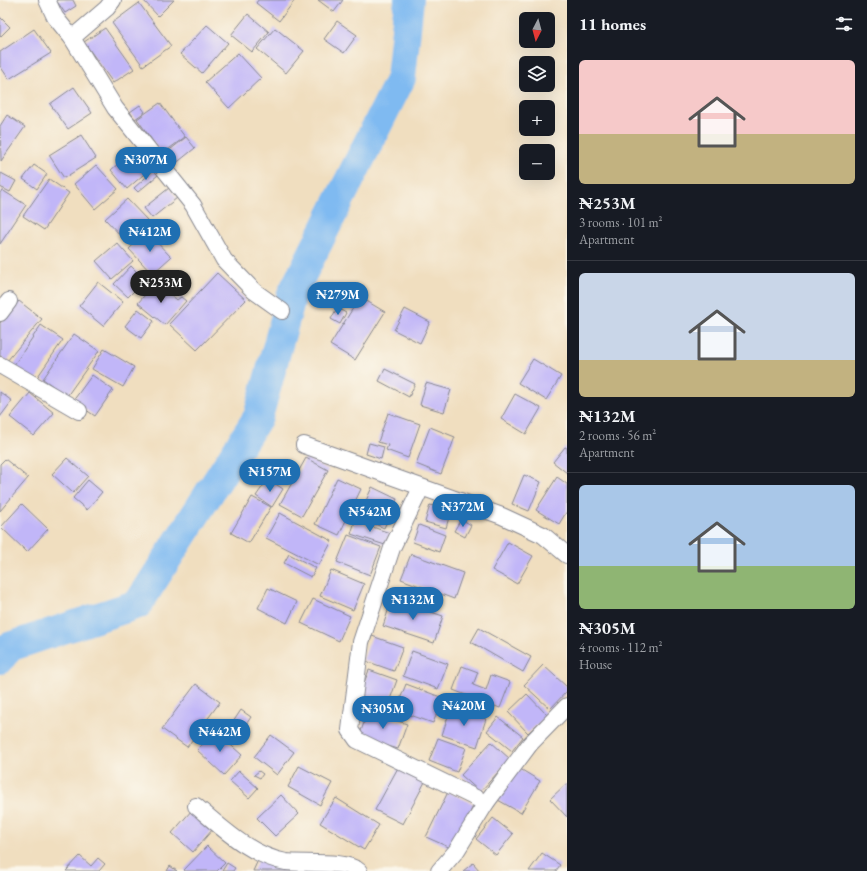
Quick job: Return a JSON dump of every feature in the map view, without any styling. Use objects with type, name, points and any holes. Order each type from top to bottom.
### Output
[{"type":"street","points":[[47,0],[55,17],[72,38],[115,108],[192,205],[224,260],[254,290],[282,311]]},
{"type":"street","points":[[72,38],[107,8],[113,0]]},
{"type":"street","points":[[0,365],[79,411]]},
{"type":"street","points":[[304,446],[502,516],[543,535],[567,555]]},
{"type":"street","points":[[421,488],[392,548],[361,642],[350,730],[357,740],[486,803]]},
{"type":"street","points":[[439,871],[457,850],[486,803],[530,744],[567,706]]},
{"type":"street","points":[[196,806],[251,849],[286,862],[310,867],[349,866],[359,871]]},
{"type":"building","points":[[56,0],[73,0],[76,6],[65,13]]},
{"type":"building","points":[[143,0],[174,0],[158,16]]},
{"type":"building","points":[[258,0],[295,0],[279,21],[256,3]]},
{"type":"building","points":[[318,0],[343,0],[334,12]]},
{"type":"building","points":[[139,3],[171,46],[143,66],[112,23]]},
{"type":"building","points":[[248,14],[269,32],[252,52],[231,35]]},
{"type":"building","points":[[0,17],[10,27],[0,37]]},
{"type":"building","points":[[337,21],[357,35],[344,53],[324,39]]},
{"type":"building","points":[[207,25],[228,43],[202,73],[180,54]]},
{"type":"building","points":[[105,28],[134,69],[113,83],[84,42]]},
{"type":"building","points":[[275,28],[304,51],[286,73],[257,49]]},
{"type":"building","points":[[34,29],[51,53],[9,79],[0,66],[0,52]]},
{"type":"building","points":[[238,53],[261,78],[229,108],[205,82]]},
{"type":"building","points":[[74,87],[92,113],[68,129],[50,104]]},
{"type":"building","points":[[160,103],[185,137],[162,154],[137,119]]},
{"type":"building","points":[[140,105],[145,112],[135,119],[130,112]]},
{"type":"building","points":[[7,115],[25,127],[1,161],[0,126]]},
{"type":"building","points":[[81,135],[96,158],[64,178],[49,155]]},
{"type":"building","points":[[186,137],[195,148],[174,165],[165,154]]},
{"type":"building","points":[[134,150],[151,168],[127,189],[111,170]]},
{"type":"building","points":[[34,165],[47,174],[37,189],[23,179]]},
{"type":"building","points":[[96,165],[118,189],[95,209],[74,184]]},
{"type":"building","points":[[154,170],[158,175],[138,192],[134,188]]},
{"type":"building","points":[[1,173],[16,181],[10,192],[0,187]]},
{"type":"building","points":[[49,179],[69,193],[44,230],[23,216]]},
{"type":"building","points":[[169,188],[177,198],[152,218],[144,208]]},
{"type":"building","points":[[2,190],[26,205],[0,244],[0,193]]},
{"type":"building","points":[[127,199],[147,220],[125,240],[105,219]]},
{"type":"building","points":[[147,232],[171,257],[152,274],[129,249]]},
{"type":"building","points":[[117,243],[133,261],[112,279],[96,261]]},
{"type":"building","points":[[131,266],[145,280],[128,297],[114,284]]},
{"type":"building","points":[[217,273],[246,300],[197,350],[169,324]]},
{"type":"building","points":[[98,282],[123,302],[103,326],[79,306]]},
{"type":"building","points":[[156,282],[177,300],[181,297],[186,301],[165,325],[138,303]]},
{"type":"building","points":[[345,285],[354,292],[343,306],[334,300]]},
{"type":"building","points":[[360,297],[385,312],[355,360],[330,345]]},
{"type":"building","points":[[19,301],[42,319],[7,361],[0,356],[0,323]]},
{"type":"building","points":[[337,308],[346,313],[340,324],[331,319]]},
{"type":"building","points":[[138,309],[154,321],[141,338],[125,326]]},
{"type":"building","points":[[405,309],[430,322],[420,343],[394,330]]},
{"type":"building","points":[[41,325],[63,340],[34,382],[12,368]]},
{"type":"building","points":[[74,334],[99,351],[67,396],[43,379]]},
{"type":"building","points":[[104,349],[134,367],[123,387],[92,369]]},
{"type":"building","points":[[533,359],[561,376],[546,400],[518,383]]},
{"type":"building","points":[[385,369],[415,384],[409,397],[379,381]]},
{"type":"building","points":[[92,375],[113,390],[95,416],[73,401]]},
{"type":"building","points":[[426,383],[451,390],[444,412],[420,405]]},
{"type":"building","points":[[0,392],[12,401],[0,417]]},
{"type":"building","points":[[30,393],[54,413],[34,436],[10,417]]},
{"type":"building","points":[[515,394],[541,408],[526,434],[501,419]]},
{"type":"building","points":[[388,413],[420,424],[408,458],[386,450],[388,445],[378,442]]},
{"type":"building","points":[[430,427],[455,437],[441,474],[416,464]]},
{"type":"building","points":[[369,443],[384,447],[381,459],[366,454]]},
{"type":"building","points":[[565,447],[567,448],[567,473],[553,462]]},
{"type":"building","points":[[67,458],[88,476],[73,493],[52,474]]},
{"type":"building","points":[[306,458],[328,470],[302,516],[280,504]]},
{"type":"building","points":[[5,459],[28,478],[0,511],[0,464]]},
{"type":"building","points":[[524,475],[541,482],[529,511],[512,504]]},
{"type":"building","points":[[557,477],[567,484],[567,511],[559,524],[536,510]]},
{"type":"building","points":[[337,478],[361,489],[339,535],[315,524]]},
{"type":"building","points":[[268,479],[283,489],[272,507],[256,496]]},
{"type":"building","points":[[88,480],[102,492],[87,510],[73,498]]},
{"type":"building","points":[[372,487],[397,499],[384,528],[359,517]]},
{"type":"building","points":[[252,497],[271,507],[249,543],[231,533]]},
{"type":"building","points":[[22,504],[48,529],[27,552],[1,527]]},
{"type":"building","points":[[430,505],[451,510],[446,528],[425,522]]},
{"type":"building","points":[[280,513],[332,541],[319,565],[266,538]]},
{"type":"building","points":[[461,519],[471,525],[465,537],[454,531]]},
{"type":"building","points":[[355,521],[390,533],[385,545],[351,534]]},
{"type":"building","points":[[419,525],[445,535],[439,552],[413,542]]},
{"type":"building","points":[[348,535],[381,547],[370,575],[337,562]]},
{"type":"building","points":[[508,542],[533,556],[517,584],[492,570]]},
{"type":"building","points":[[289,554],[316,568],[311,577],[284,563]]},
{"type":"building","points":[[411,554],[463,573],[454,599],[401,579]]},
{"type":"building","points":[[331,570],[364,584],[353,610],[320,596]]},
{"type":"building","points":[[268,588],[297,602],[287,623],[258,608]]},
{"type":"building","points":[[313,599],[350,616],[339,641],[301,623]]},
{"type":"building","points":[[392,599],[443,616],[434,643],[383,626]]},
{"type":"building","points":[[479,628],[531,657],[523,672],[471,642]]},
{"type":"building","points":[[372,636],[403,647],[394,671],[363,660]]},
{"type":"building","points":[[412,651],[448,664],[438,689],[403,676]]},
{"type":"building","points":[[543,665],[567,687],[567,691],[550,709],[524,685]]},
{"type":"building","points":[[462,666],[478,672],[473,685],[486,690],[491,675],[510,682],[500,708],[453,690]]},
{"type":"building","points":[[369,670],[397,680],[387,708],[358,698]]},
{"type":"building","points":[[196,684],[220,702],[187,747],[162,729]]},
{"type":"building","points":[[406,684],[443,698],[433,723],[396,710]]},
{"type":"building","points":[[527,694],[547,715],[528,733],[508,712]]},
{"type":"building","points":[[451,707],[486,719],[477,747],[442,735]]},
{"type":"building","points":[[241,710],[251,717],[239,735],[229,728]]},
{"type":"building","points":[[368,711],[407,724],[398,749],[359,737]]},
{"type":"building","points":[[498,717],[523,737],[512,751],[487,731]]},
{"type":"building","points":[[215,731],[242,755],[224,775],[197,750]]},
{"type":"building","points":[[271,735],[294,752],[277,775],[254,757]]},
{"type":"building","points":[[438,738],[466,748],[457,772],[429,761]]},
{"type":"building","points":[[491,742],[510,759],[480,792],[461,775]]},
{"type":"building","points":[[400,764],[427,778],[403,824],[375,810]]},
{"type":"building","points":[[299,766],[332,783],[320,805],[288,787]]},
{"type":"building","points":[[517,767],[540,781],[521,813],[498,800]]},
{"type":"building","points":[[239,771],[258,788],[249,798],[230,781]]},
{"type":"building","points":[[259,771],[263,774],[260,778],[254,775]]},
{"type":"building","points":[[567,783],[567,817],[550,799]]},
{"type":"building","points":[[448,792],[474,804],[453,849],[426,837]]},
{"type":"building","points":[[281,795],[299,814],[275,836],[257,818]]},
{"type":"building","points":[[336,798],[379,825],[364,850],[320,823]]},
{"type":"building","points":[[192,810],[213,829],[193,852],[172,833]]},
{"type":"building","points":[[493,818],[513,834],[496,855],[476,839]]},
{"type":"building","points":[[207,846],[225,863],[217,871],[185,871],[184,870]]},
{"type":"building","points":[[542,853],[560,865],[556,871],[529,871]]},
{"type":"building","points":[[80,856],[91,866],[98,858],[105,864],[99,871],[66,871]]},
{"type":"building","points":[[259,858],[291,871],[253,871]]},
{"type":"building","points":[[227,863],[235,868],[233,871],[222,871]]},
{"type":"building","points":[[473,863],[480,871],[463,871]]},
{"type":"building","points":[[170,866],[177,871],[167,871]]},
{"type":"waterway","points":[[0,659],[9,647],[138,604],[258,417],[292,294],[401,78],[409,0]]}]
